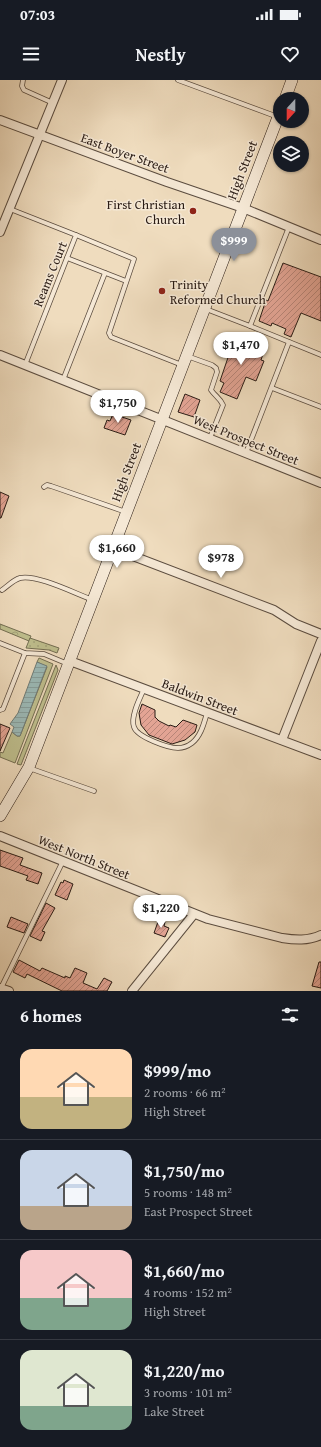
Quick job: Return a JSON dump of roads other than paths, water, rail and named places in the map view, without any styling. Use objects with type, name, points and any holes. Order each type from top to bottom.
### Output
[{"type":"main road","points":[[288,92],[292,80]]},
{"type":"main road","name":"High Street","points":[[0,816],[28,768],[273,128]]},
{"type":"street","points":[[0,232],[62,80]]},
{"type":"street","name":"East Boyer Street","points":[[0,120],[242,208],[321,240]]},
{"type":"street","name":"West Prospect Street","points":[[0,355],[161,420],[210,438],[246,454],[321,482]]},
{"type":"street","points":[[112,548],[274,610],[296,624],[321,634]]},
{"type":"street","points":[[282,740],[321,640]]},
{"type":"street","name":"Baldwin Street","points":[[69,663],[208,712],[321,755]]},
{"type":"street","name":"West North Street","points":[[0,836],[208,919],[293,940],[305,940],[321,935]]},
{"type":"street","points":[[132,991],[194,914]]},
{"type":"street","points":[[0,988],[9,991]]},
{"type":"lane","points":[[23,80],[22,86],[24,90],[53,103]]},
{"type":"lane","points":[[178,80],[273,112]]},
{"type":"lane","name":"Reams Court","points":[[10,209],[76,235],[25,365]]},
{"type":"lane","points":[[250,326],[289,227]]},
{"type":"lane","points":[[76,235],[134,259],[109,333],[112,337],[184,360],[212,365],[216,368],[217,372],[212,390],[221,400],[223,405],[210,438]]},
{"type":"lane","points":[[67,258],[126,281]]},
{"type":"lane","points":[[63,380],[105,273]]},
{"type":"lane","points":[[204,308],[321,355]]},
{"type":"lane","points":[[246,454],[289,342]]},
{"type":"lane","points":[[272,388],[321,407]]},
{"type":"lane","points":[[44,487],[46,485],[51,486],[126,512]]},
{"type":"lane","points":[[2,590],[15,580],[22,578],[33,578],[93,600]]},
{"type":"lane","points":[[0,643],[25,653],[44,654],[69,663]]},
{"type":"lane","points":[[0,710],[3,709],[25,653]]},
{"type":"lane","points":[[144,689],[135,712],[133,722],[134,728],[139,734],[164,745],[177,748],[186,747],[193,742],[199,735],[208,712]]},
{"type":"lane","points":[[28,768],[94,791]]},
{"type":"lane","points":[[0,988],[63,861]]},
{"type":"water","points":[[37,662],[47,666],[20,736],[17,736],[12,732],[14,727],[10,724],[18,713]]},
{"type":"place","name":"First Christian Church","points":[[193,211]]},
{"type":"place","name":"Trinity Reformed Church","points":[[162,291]]}]
